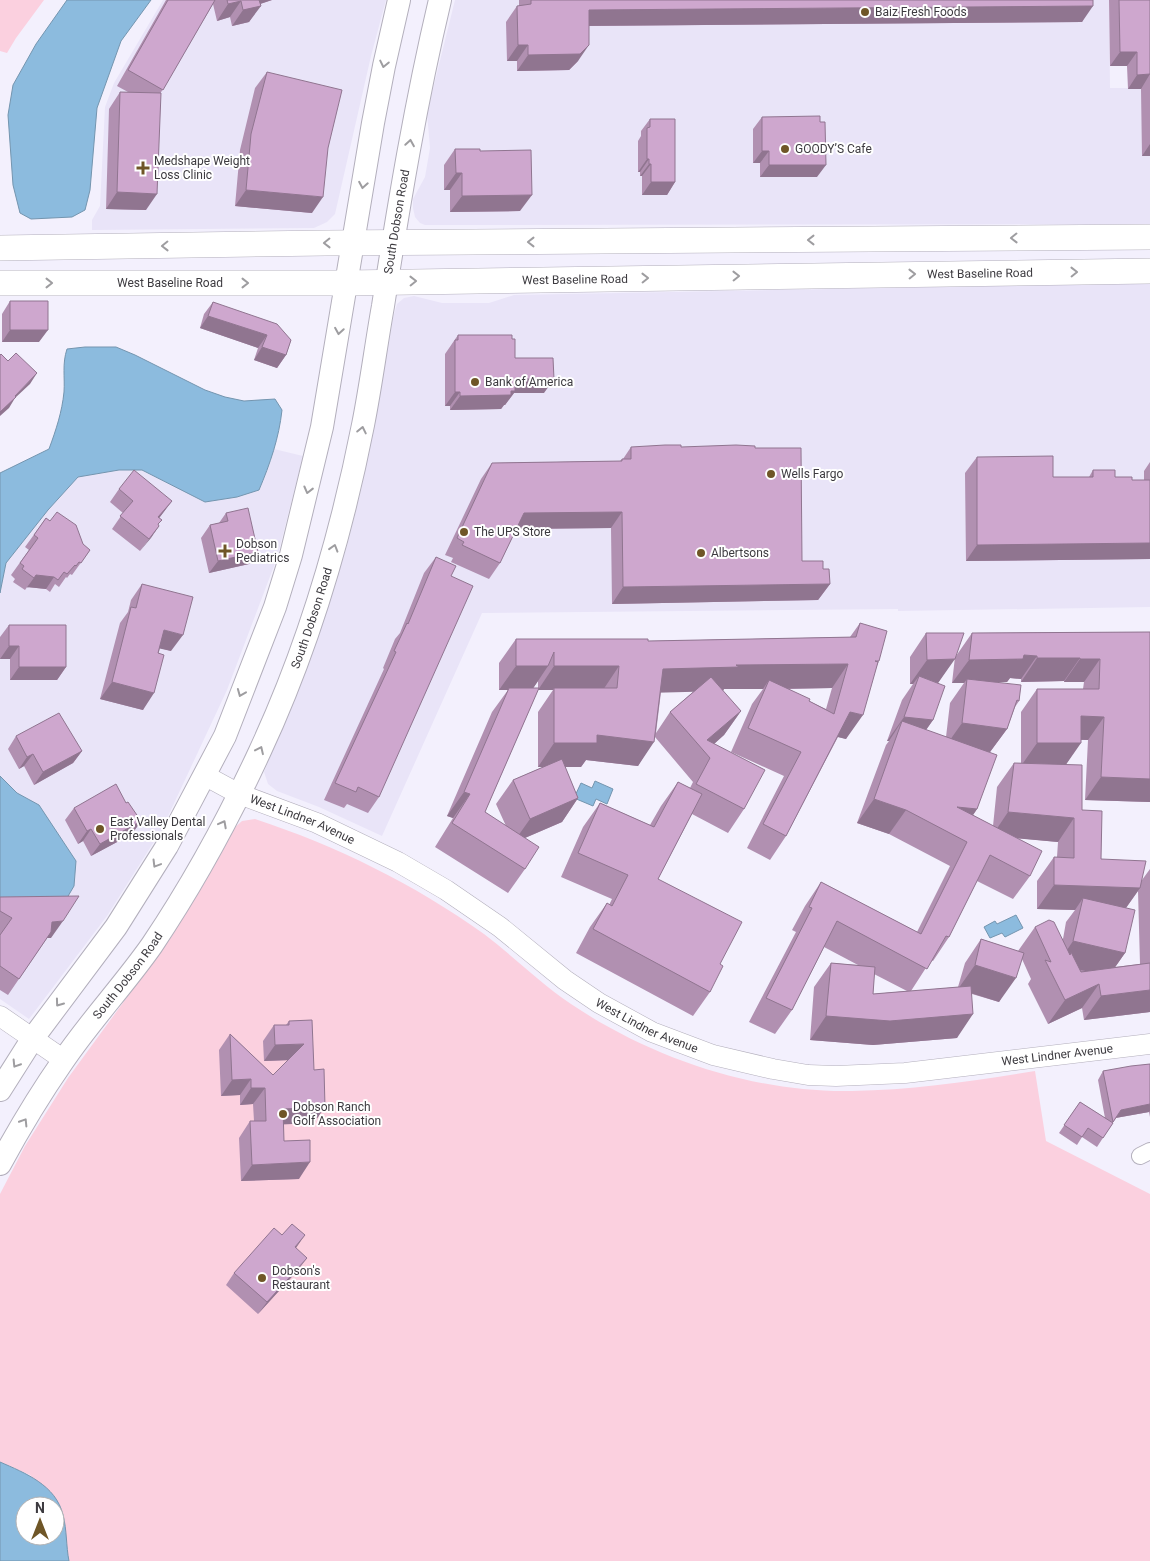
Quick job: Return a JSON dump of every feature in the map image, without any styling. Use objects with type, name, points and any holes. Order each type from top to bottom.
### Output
[{"type":"main road","points":[[0,1090],[33,1038],[116,927],[167,846],[225,736],[275,607],[291,555],[322,427],[384,66],[399,0]]},
{"type":"main road","name":"South Dobson Road","points":[[0,1164],[23,1122],[64,1060],[152,945],[206,855],[239,794],[261,750],[286,689],[340,528],[363,426],[414,117],[440,0]]},
{"type":"main road","points":[[0,248],[353,243],[1150,237]]},
{"type":"main road","name":"West Baseline Road","points":[[0,284],[387,282],[1150,271]]},
{"type":"street","name":"West Lindner Avenue","points":[[204,775],[239,794],[316,823],[398,862],[446,890],[500,926],[565,980],[599,1003],[652,1032],[713,1055],[808,1075],[869,1075],[905,1073],[1150,1044]]},
{"type":"street","points":[[0,1016],[64,1060]]},
{"type":"shaded area","points":[[0,0],[44,0],[7,53],[0,51]]},
{"type":"shaded area","points":[[163,0],[386,0],[371,56],[335,214],[327,222],[314,228],[92,230],[92,220],[100,206],[105,107],[114,83]]},
{"type":"shaded area","points":[[455,0],[1109,0],[1110,88],[1150,88],[1150,224],[425,225],[420,223],[415,217],[413,199],[425,177],[430,148],[427,113]]},
{"type":"shaded area","points":[[1150,283],[1150,607],[898,611],[898,609],[482,613],[382,836],[319,807],[277,791],[268,784],[264,772],[304,673],[347,546],[362,486],[393,318],[397,304],[404,298],[414,296],[442,303],[489,303],[514,295]]},
{"type":"shaded area","points":[[274,449],[303,456],[277,558],[227,690],[162,829],[107,916],[29,1019],[0,999],[0,905],[76,861],[39,805],[17,793],[0,776],[0,593],[6,563],[48,510],[78,477],[119,470],[142,470],[205,502],[237,497],[259,490]]},
{"type":"shaded area","points":[[255,819],[286,830],[316,841],[374,868],[430,899],[484,934],[560,996],[602,1023],[635,1041],[669,1056],[705,1068],[741,1079],[778,1086],[852,1091],[944,1084],[1035,1071],[1046,1141],[1150,1194],[1150,1561],[69,1561],[65,1529],[65,1496],[48,1496],[30,1475],[0,1462],[0,1194],[25,1146],[68,1078],[171,937],[233,829],[242,821]]},
{"type":"water","points":[[67,0],[151,0],[121,41],[97,108],[90,190],[85,210],[72,217],[31,219],[20,213],[13,185],[8,115],[13,85],[36,44]]},
{"type":"water","points":[[116,347],[205,390],[225,397],[244,401],[275,399],[282,410],[279,431],[270,461],[259,490],[237,497],[205,502],[142,470],[119,470],[78,477],[48,510],[6,563],[0,593],[0,473],[49,449],[62,407],[67,349]]},
{"type":"water","points":[[0,776],[17,793],[39,805],[76,861],[74,886],[64,903],[0,905]]},
{"type":"water","points":[[595,781],[613,789],[607,804],[596,799],[593,806],[574,798],[581,783],[592,788]]},
{"type":"water","points":[[1016,915],[1023,928],[1005,937],[1002,933],[990,938],[984,927],[995,921],[997,924]]},
{"type":"water","points":[[0,1462],[38,1481],[54,1496],[15,1496],[15,1546],[65,1546],[65,1526],[69,1561],[0,1561]]},
{"type":"building","points":[[168,0],[215,0],[163,90],[128,70]]},
{"type":"building","points":[[227,0],[259,0],[261,6],[243,10],[241,1],[228,4]]},
{"type":"building","points":[[531,0],[1093,0],[1093,6],[589,10],[589,45],[580,54],[528,55],[528,45],[518,45],[517,6],[531,4]]},
{"type":"building","points":[[1119,0],[1150,0],[1150,74],[1137,75],[1137,52],[1120,52]]},
{"type":"building","points":[[267,72],[342,90],[328,148],[323,197],[246,190],[251,134]]},
{"type":"building","points":[[120,92],[161,93],[157,194],[117,192]]},
{"type":"building","name":"GOODY’S Cafe","points":[[820,116],[820,122],[825,122],[826,165],[769,165],[769,151],[762,151],[762,117]]},
{"type":"building","points":[[650,119],[675,119],[675,182],[651,182],[651,164],[649,164],[649,159],[647,159],[647,128],[650,127]]},
{"type":"building","points":[[455,149],[480,149],[480,151],[531,150],[532,195],[462,196],[462,173],[456,173]]},
{"type":"building","points":[[10,301],[48,301],[48,330],[10,330]]},
{"type":"building","points":[[213,302],[277,324],[291,340],[286,355],[262,347],[267,335],[208,316]]},
{"type":"building","points":[[458,335],[512,335],[512,339],[515,339],[515,358],[553,358],[554,379],[515,379],[515,391],[511,391],[511,395],[460,396],[460,392],[455,392],[455,340],[458,340]]},
{"type":"building","points":[[16,353],[37,373],[0,412],[0,355],[8,361]]},
{"type":"building","name":"Albertsons","points":[[681,445],[681,447],[736,445],[755,446],[755,448],[801,448],[802,561],[823,561],[823,569],[829,569],[830,584],[623,587],[622,512],[524,513],[500,563],[462,545],[464,542],[457,538],[492,463],[622,461],[622,459],[631,459],[631,447]]},
{"type":"building","points":[[1053,456],[1053,477],[1093,477],[1093,470],[1115,470],[1115,477],[1132,477],[1132,480],[1150,480],[1150,543],[977,545],[977,457]]},
{"type":"building","points":[[134,470],[172,501],[158,517],[162,520],[149,539],[120,516],[133,501],[119,489]]},
{"type":"building","points":[[248,508],[258,552],[218,561],[210,525],[228,521],[226,513]]},
{"type":"building","points":[[57,512],[76,525],[83,544],[90,550],[81,563],[79,562],[75,565],[67,574],[64,572],[58,580],[54,577],[36,575],[34,578],[22,569],[24,566],[20,563],[38,538],[34,535],[46,518],[50,521]]},
{"type":"building","points":[[436,557],[456,566],[451,576],[473,586],[379,797],[358,787],[356,792],[335,783],[396,652],[394,651],[408,624]]},
{"type":"building","points":[[142,584],[193,597],[183,635],[164,630],[158,653],[164,655],[154,693],[112,682],[131,607],[136,608]]},
{"type":"building","points":[[860,623],[887,631],[879,661],[875,661],[878,662],[863,715],[850,712],[786,836],[763,824],[801,752],[748,728],[769,680],[810,699],[809,701],[834,714],[848,664],[736,665],[739,667],[663,669],[654,742],[597,735],[597,743],[554,743],[554,688],[617,688],[619,666],[554,666],[554,652],[548,666],[516,666],[516,639],[648,639],[648,641],[856,637]]},
{"type":"building","points":[[9,625],[66,625],[66,667],[19,667],[19,646],[9,646]]},
{"type":"building","points":[[1150,632],[1150,779],[1101,777],[1104,717],[1081,716],[1081,743],[1037,743],[1037,689],[1099,689],[1100,659],[1037,658],[1037,656],[1024,655],[1023,659],[969,660],[972,633]]},
{"type":"building","points":[[926,633],[964,633],[955,659],[927,660]]},
{"type":"building","points":[[919,676],[945,686],[933,720],[904,717]]},
{"type":"building","points":[[711,677],[741,711],[707,740],[765,770],[744,809],[696,784],[710,758],[670,712]]},
{"type":"building","points":[[967,679],[1021,685],[1019,701],[1017,700],[1007,729],[962,723]]},
{"type":"building","points":[[509,688],[539,688],[485,812],[539,847],[525,869],[452,823],[470,794],[464,792]]},
{"type":"building","points":[[59,713],[82,751],[43,772],[33,754],[27,757],[16,736]]},
{"type":"building","points":[[902,721],[997,755],[977,809],[957,807],[1042,851],[1030,876],[990,855],[949,937],[946,936],[927,969],[837,921],[792,1010],[766,998],[812,908],[809,907],[821,882],[921,934],[967,842],[906,810],[874,799]]},
{"type":"building","points":[[562,759],[578,798],[530,819],[513,780]]},
{"type":"building","points":[[1014,763],[1082,765],[1082,810],[1102,811],[1101,859],[1146,861],[1140,888],[1054,885],[1054,857],[1074,858],[1074,818],[1008,812]]},
{"type":"building","points":[[678,782],[702,794],[658,879],[742,922],[720,964],[723,966],[710,992],[593,929],[607,903],[612,906],[628,875],[578,853],[600,803],[654,827]]},
{"type":"building","points":[[116,784],[126,803],[128,802],[141,821],[100,844],[91,829],[87,831],[74,808]]},
{"type":"building","points":[[79,896],[63,921],[52,922],[51,932],[19,979],[0,966],[0,935],[12,918],[0,911],[0,897]]},
{"type":"building","points":[[1083,898],[1135,910],[1125,953],[1073,941]]},
{"type":"building","points":[[1049,920],[1054,922],[1070,955],[1071,952],[1081,972],[1150,963],[1150,990],[1101,996],[1099,984],[1065,1000],[1045,960],[1051,962],[1035,927]]},
{"type":"building","points":[[981,939],[1024,953],[1016,978],[975,965]]},
{"type":"building","points":[[831,963],[875,967],[873,994],[971,986],[973,1014],[890,1021],[826,1016]]},
{"type":"building","points":[[312,1020],[314,1070],[324,1069],[325,1107],[283,1109],[284,1141],[310,1140],[310,1162],[252,1165],[250,1121],[266,1121],[265,1088],[251,1088],[251,1079],[232,1080],[230,1034],[273,1075],[304,1044],[275,1045],[274,1025],[289,1025],[289,1021]]},
{"type":"building","points":[[1150,1064],[1150,1104],[1121,1110],[1113,1122],[1103,1071]]},
{"type":"building","points":[[1080,1102],[1113,1123],[1103,1138],[1088,1128],[1082,1137],[1064,1125]]},
{"type":"building","name":"Dobson's Restaurant","points":[[292,1224],[305,1235],[295,1247],[307,1258],[267,1302],[234,1273],[274,1228],[282,1235]]},
{"type":"place","name":"Baiz Fresh Foods","points":[[865,12]]},
{"type":"place","name":"GOODY’S Cafe","points":[[785,149]]},
{"type":"place","name":"Medshape Weight Loss Clinic","points":[[143,168]]},
{"type":"place","name":"Bank of America","points":[[475,382]]},
{"type":"place","name":"Wells Fargo","points":[[771,474]]},
{"type":"place","name":"The UPS Store","points":[[464,532]]},
{"type":"place","name":"Dobson Pediatrics","points":[[225,551]]},
{"type":"place","name":"Albertsons","points":[[701,553]]},
{"type":"place","name":"East Valley Dental Professionals","points":[[100,829]]},
{"type":"place","name":"Dobson Ranch Golf Association","points":[[283,1114]]},
{"type":"place","name":"Dobson's Restaurant","points":[[262,1278]]}]
